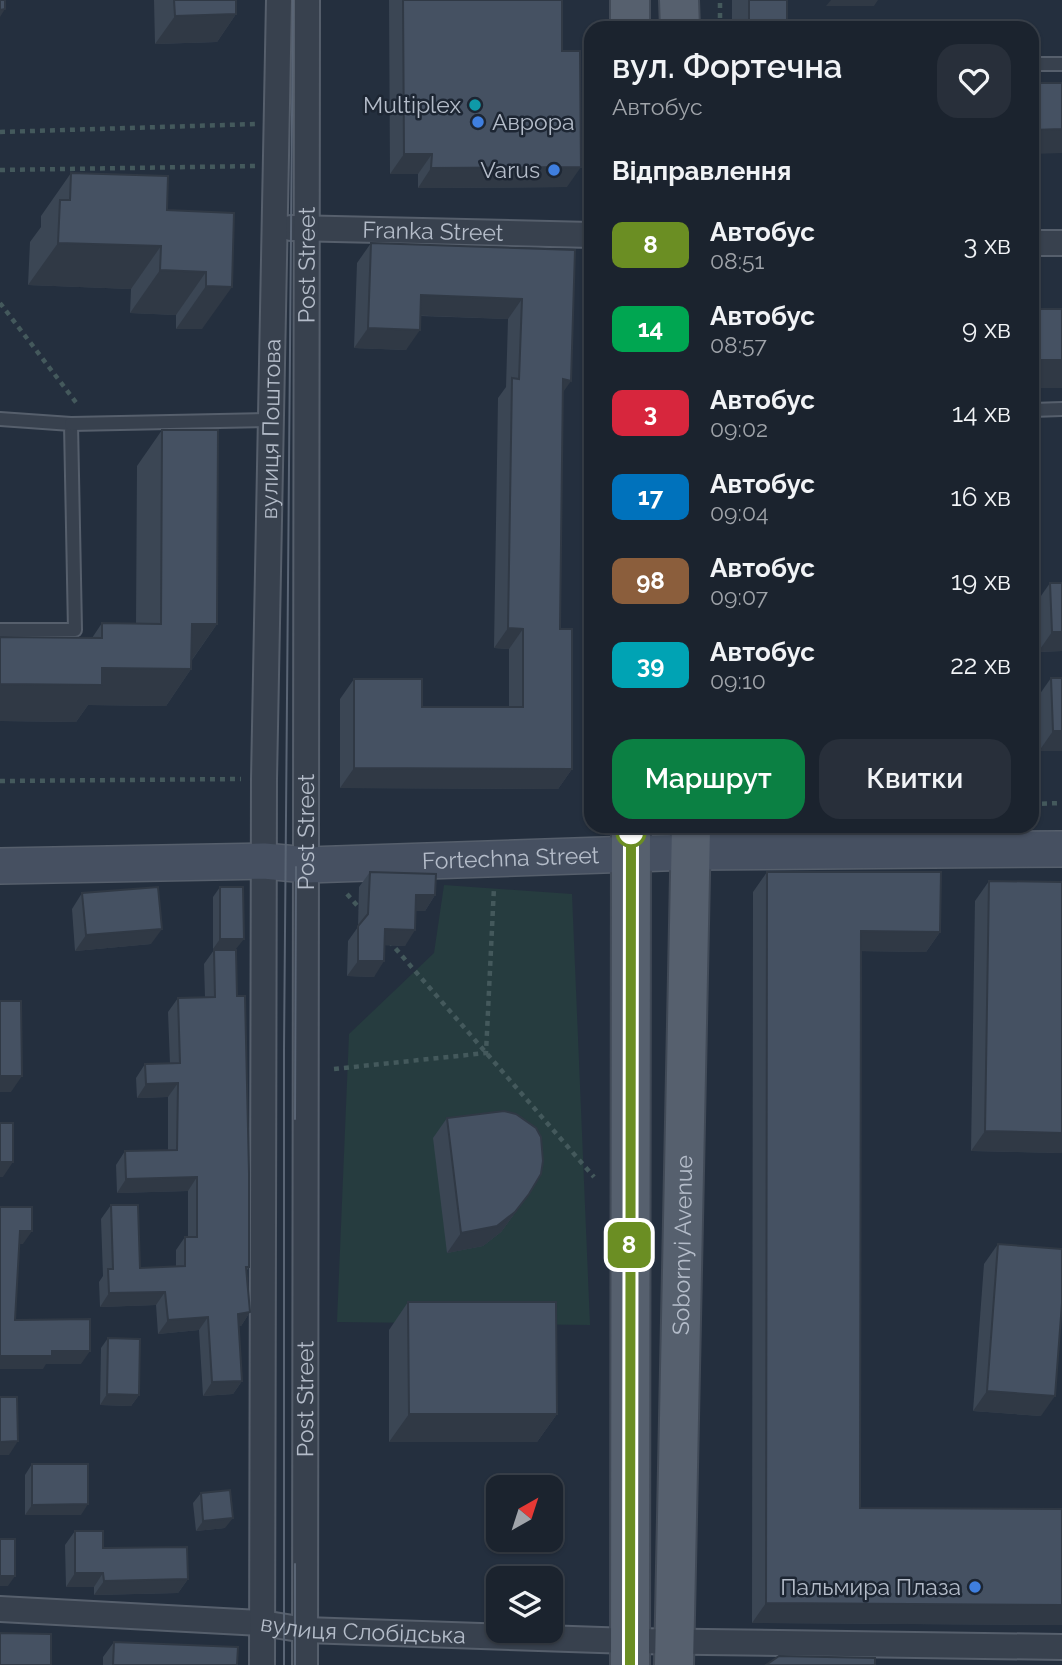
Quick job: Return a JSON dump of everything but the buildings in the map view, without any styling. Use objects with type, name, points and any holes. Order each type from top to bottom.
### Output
[{"type":"main road","points":[[630,0],[630,21]]},
{"type":"main road","points":[[679,0],[680,21]]},
{"type":"main road","name":"Fortechna Street","points":[[0,866],[264,861],[307,865],[691,839],[809,839],[1062,849]]},
{"type":"main road","name":"Sobornyi Avenue","points":[[674,1653],[691,839]]},
{"type":"main road","points":[[630,1653],[631,841]]},
{"type":"street","name":"вулиця Поштова","points":[[264,861],[279,0]]},
{"type":"street","name":"Post Street","points":[[305,1665],[307,0]]},
{"type":"street","name":"Franka Street","points":[[273,228],[584,235]]},
{"type":"street","points":[[1039,243],[1062,243]]},
{"type":"street","name":"Post Street","points":[[262,1665],[264,861]]},
{"type":"street","name":"вулиця Слобідська","points":[[0,1609],[262,1623],[305,1630],[630,1653],[1062,1647]]},
{"type":"lane","points":[[1039,64],[1062,64]]},
{"type":"lane","points":[[1039,410],[1062,409]]},
{"type":"lane","points":[[0,419],[71,424],[272,420]]},
{"type":"lane","points":[[0,630],[75,630],[71,424]]},
{"type":"path","points":[[720,0],[720,21]]},
{"type":"path","points":[[0,132],[277,123]]},
{"type":"path","points":[[0,170],[276,165]]},
{"type":"path","points":[[0,303],[92,424]]},
{"type":"path","points":[[0,781],[264,779]]},
{"type":"path","points":[[1039,804],[1062,803]]},
{"type":"path","points":[[486,1053],[495,880]]},
{"type":"path","points":[[342,888],[369,919]]},
{"type":"path","points":[[387,939],[594,1177]]},
{"type":"path","points":[[334,1069],[486,1053]]},
{"type":"green space","points":[[444,885],[572,894],[590,1325],[337,1322],[349,1034],[434,953]]},
{"type":"tram line","points":[[284,1665],[284,1049],[293,0]]},
{"type":"tram line","points":[[295,1119],[296,867]]},
{"type":"tram line","points":[[295,1564],[295,1665]]},
{"type":"bus line","name":"8","points":[[630,1665],[631,833]]},
{"type":"place","name":"Multiplex","points":[[475,105]]},
{"type":"place","name":"Аврора","points":[[478,122]]},
{"type":"place","name":"Varus","points":[[554,170]]},
{"type":"place","name":"Пальмира Плаза","points":[[975,1587]]}]
